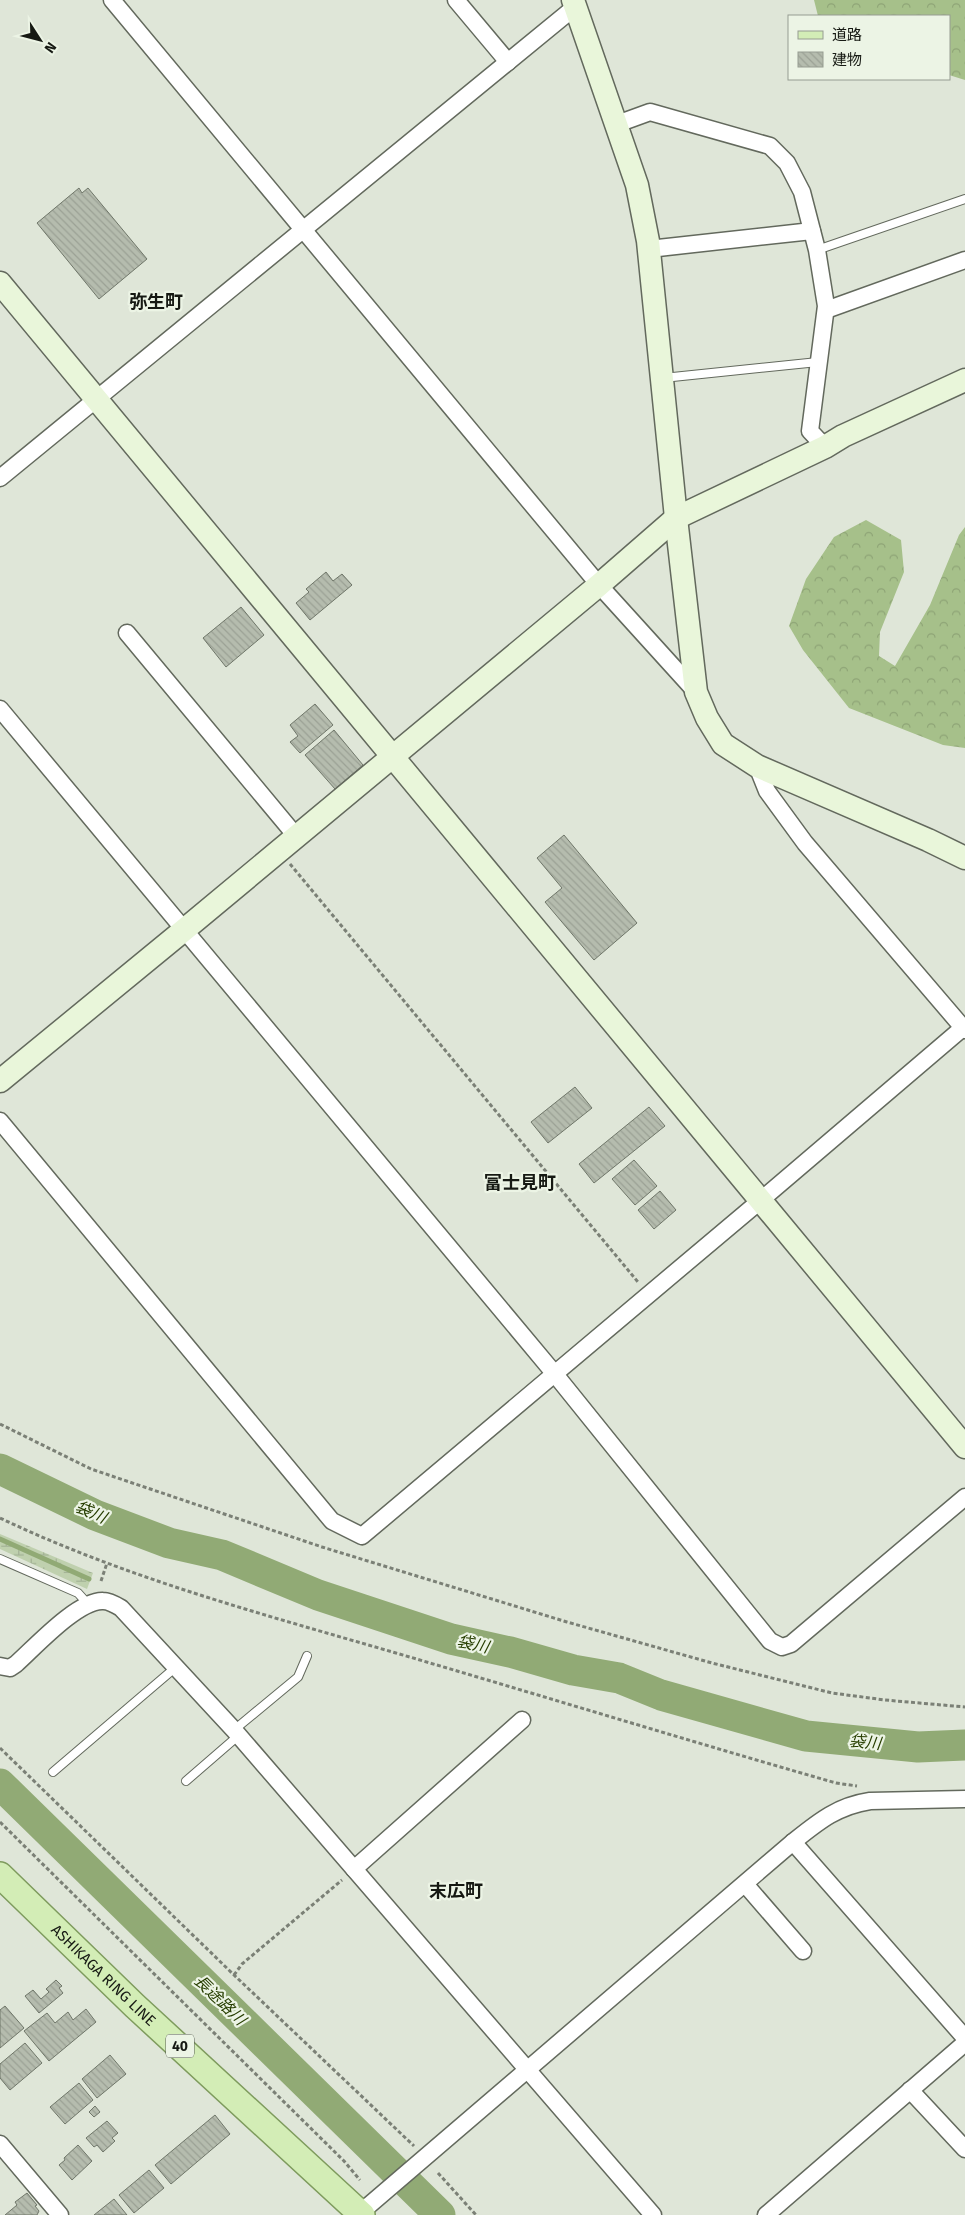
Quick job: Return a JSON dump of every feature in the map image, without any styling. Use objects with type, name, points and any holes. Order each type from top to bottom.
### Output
[{"type":"main road","name":"ASHIKAGA RING LINE","points":[[0,1875],[135,2006],[360,2214]]},
{"type":"street","points":[[112,0],[599,585],[696,692]]},
{"type":"street","points":[[456,0],[508,62]]},
{"type":"street","points":[[0,478],[508,62],[574,3],[637,185],[649,249],[676,518],[696,692],[707,718],[723,744],[757,766],[965,858]]},
{"type":"street","points":[[617,124],[650,112],[770,146],[787,163],[802,192],[816,250],[826,310],[810,431],[825,447]]},
{"type":"street","points":[[649,249],[812,232]]},
{"type":"street","points":[[826,310],[965,260]]},
{"type":"street","points":[[0,283],[965,1447]]},
{"type":"street","points":[[0,1081],[599,585],[676,518],[825,447],[843,436],[965,380]]},
{"type":"street","points":[[127,633],[287,843]]},
{"type":"street","points":[[0,709],[554,1373],[770,1641],[782,1647],[791,1644],[965,1497]]},
{"type":"street","points":[[0,1121],[332,1521],[362,1536],[964,1028],[805,843],[767,791],[757,766]]},
{"type":"street","points":[[0,1666],[10,1668],[16,1664],[74,1612],[87,1603],[106,1600],[121,1608],[236,1733],[653,2215]]},
{"type":"street","points":[[354,1870],[522,1720]]},
{"type":"street","points":[[360,2214],[383,2194],[419,2156],[529,2070],[823,1818],[838,1809],[870,1800],[965,1800]]},
{"type":"street","points":[[793,1842],[965,2038]]},
{"type":"street","points":[[745,1884],[803,1951]]},
{"type":"street","points":[[766,2215],[965,2043]]},
{"type":"street","points":[[910,2090],[965,2150]]},
{"type":"street","points":[[0,2144],[60,2215]]},
{"type":"lane","points":[[816,250],[965,199]]},
{"type":"lane","points":[[662,378],[818,362]]},
{"type":"lane","points":[[0,1559],[78,1593],[87,1603]]},
{"type":"lane","points":[[186,1781],[298,1676],[307,1656]]},
{"type":"lane","points":[[53,1772],[176,1667]]},
{"type":"path","points":[[287,843],[648,1294]]},
{"type":"path","points":[[0,1424],[91,1469],[332,1550],[567,1622],[753,1674],[832,1693],[965,1707]]},
{"type":"path","points":[[0,1518],[107,1563],[225,1603],[836,1783],[863,1787]]},
{"type":"path","points":[[332,1550],[334,1543]]},
{"type":"path","points":[[101,1580],[107,1563]]},
{"type":"path","points":[[0,1748],[419,2156]]},
{"type":"path","points":[[0,1822],[338,2154],[360,2180]]},
{"type":"path","points":[[234,1975],[242,1964],[354,1870]]},
{"type":"path","points":[[438,2173],[476,2215]]},
{"type":"green space","points":[[814,0],[965,0],[965,80],[950,75],[950,15],[818,15]]},
{"type":"green space","points":[[866,520],[901,540],[904,572],[880,632],[879,656],[895,666],[930,605],[959,535],[965,527],[965,748],[943,745],[849,708],[803,650],[789,626],[806,579],[834,537]]},
{"type":"green space","points":[[0,1534],[93,1573],[87,1589],[0,1549]]},
{"type":"building","points":[[79,188],[82,193],[88,188],[147,259],[99,299],[37,223]]},
{"type":"building","points":[[326,572],[333,581],[342,574],[352,585],[310,620],[296,603],[309,592],[306,589]]},
{"type":"building","points":[[241,607],[264,635],[226,667],[203,638]]},
{"type":"building","points":[[315,704],[333,725],[300,753],[290,742],[298,736],[290,725]]},
{"type":"building","points":[[334,730],[363,765],[335,789],[305,755]]},
{"type":"building","points":[[564,835],[637,923],[594,960],[545,902],[562,888],[537,858]]},
{"type":"building","points":[[575,1087],[592,1108],[548,1143],[531,1122]]},
{"type":"building","points":[[649,1107],[665,1126],[594,1183],[579,1164]]},
{"type":"building","points":[[634,1160],[657,1186],[635,1205],[612,1179]]},
{"type":"building","points":[[660,1191],[676,1210],[654,1229],[638,1210]]},
{"type":"building","points":[[56,1980],[62,1986],[59,1988],[63,1993],[39,2013],[25,1996],[33,1990],[41,1999],[49,1992],[46,1989]]},
{"type":"building","points":[[5,2006],[24,2028],[0,2048],[0,2010]]},
{"type":"building","points":[[86,2009],[96,2022],[49,2061],[24,2031],[47,2013],[55,2023],[68,2012],[73,2020]]},
{"type":"building","points":[[25,2043],[42,2063],[10,2090],[0,2078],[0,2064]]},
{"type":"building","points":[[110,2055],[126,2074],[97,2098],[82,2079]]},
{"type":"building","points":[[79,2083],[93,2100],[65,2124],[50,2107]]},
{"type":"building","points":[[95,2106],[100,2112],[94,2117],[89,2112]]},
{"type":"building","points":[[215,2115],[230,2134],[171,2184],[155,2165]]},
{"type":"building","points":[[107,2121],[118,2133],[112,2138],[115,2141],[103,2152],[97,2145],[94,2147],[86,2138]]},
{"type":"building","points":[[78,2145],[92,2161],[72,2180],[59,2165]]},
{"type":"building","points":[[149,2170],[164,2188],[134,2213],[119,2195]]},
{"type":"building","points":[[27,2193],[37,2205],[35,2206],[39,2211],[37,2215],[5,2215],[17,2205],[15,2202]]},
{"type":"building","points":[[114,2199],[127,2215],[94,2215]]},
{"type":"waterway","name":"袋川","points":[[0,1469],[95,1515],[169,1543],[222,1555],[318,1595],[451,1639],[510,1652],[573,1670],[619,1678],[661,1695],[806,1736],[918,1747],[965,1745]]},
{"type":"waterway","points":[[0,1539],[89,1579]]},
{"type":"waterway","name":"長途路川","points":[[0,1784],[440,2215]]},
{"type":"district","name":"弥生町","points":[[156,302]]},
{"type":"district","name":"富士見町","points":[[520,1183]]},
{"type":"district","name":"末広町","points":[[456,1891]]}]
